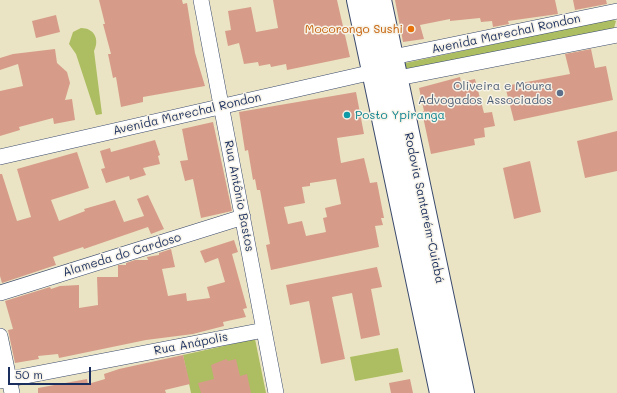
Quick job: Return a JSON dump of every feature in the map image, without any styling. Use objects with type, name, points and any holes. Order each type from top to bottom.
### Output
[{"type":"highway","name":"Rodovia Santarém-Cuiabá","points":[[358,0],[382,71],[463,393]]},
{"type":"highway","name":"Rodovia Santarém-Cuiabá","points":[[380,0],[382,71],[441,393]]},
{"type":"street","name":"Rua Antônio Bastos","points":[[201,0],[276,393]]},
{"type":"street","name":"Avenida Marechal Rondon","points":[[0,157],[222,105],[382,71],[617,11]]},
{"type":"street","name":"Avenida Marechal Rondon","points":[[382,71],[617,35]]},
{"type":"street","name":"Alameda do Cardoso","points":[[0,293],[243,217]]},
{"type":"street","name":"Rua Anápolis","points":[[7,385],[264,330]]},
{"type":"street","points":[[0,336],[7,385]]},
{"type":"green space","points":[[611,19],[616,21],[614,28],[403,72],[401,64]]},
{"type":"green space","points":[[81,28],[86,28],[92,32],[96,38],[96,47],[94,51],[102,114],[96,115],[76,54],[69,44],[73,32]]},
{"type":"green space","points":[[255,339],[266,393],[191,393],[183,355]]},
{"type":"green space","points":[[398,348],[403,372],[355,381],[350,357]]},
{"type":"building","points":[[99,0],[182,0],[183,4],[187,3],[195,53],[205,86],[143,97],[143,102],[121,107],[116,77],[113,78],[108,54],[111,54],[103,24],[105,24]]},
{"type":"building","points":[[273,0],[337,0],[350,57],[287,70],[286,64],[271,67],[270,64],[259,66],[258,62],[244,64],[239,43],[228,46],[225,31],[231,30],[228,11],[251,7],[256,32],[278,28]]},
{"type":"building","points":[[395,0],[555,0],[558,14],[508,21],[509,24],[493,27],[492,21],[481,22],[480,18],[450,21],[450,19],[420,25],[424,39],[403,42]]},
{"type":"building","points":[[573,0],[606,0],[607,4],[575,10]]},
{"type":"building","points":[[56,15],[60,32],[36,38],[32,21]]},
{"type":"building","points":[[55,49],[57,63],[67,72],[70,83],[65,100],[72,99],[75,120],[54,124],[53,118],[19,127],[20,130],[0,136],[0,91],[23,86],[18,64],[0,70],[0,58],[13,54]]},
{"type":"building","name":"Oliveira e Moura Advogados Associados","points":[[591,49],[595,68],[606,66],[613,100],[514,121],[505,86],[570,74],[565,54]]},
{"type":"building","points":[[460,77],[461,82],[475,79],[484,113],[492,112],[495,126],[484,128],[485,137],[474,139],[475,145],[431,154],[422,112],[424,111],[419,88]]},
{"type":"building","points":[[356,92],[364,134],[337,138],[341,163],[364,158],[370,183],[377,182],[384,218],[381,218],[383,225],[375,226],[379,247],[271,270],[266,245],[270,244],[260,190],[257,190],[255,179],[253,180],[248,150],[245,151],[239,112]],"holes":[[[336,179],[341,204],[325,208],[327,217],[323,218],[326,232],[306,236],[302,221],[288,224],[284,207],[305,203],[302,187],[310,186],[310,183]]]},
{"type":"building","points":[[213,122],[232,211],[201,218],[193,179],[185,181],[180,161],[188,160],[182,129]]},
{"type":"building","points":[[617,131],[617,171],[585,178],[577,141]]},
{"type":"building","points":[[155,140],[160,155],[158,156],[160,164],[143,168],[146,175],[130,180],[129,176],[106,183],[101,169],[105,168],[100,151],[110,148],[111,152]]},
{"type":"building","points":[[77,152],[89,188],[51,200],[59,221],[85,211],[84,209],[115,200],[124,222],[144,216],[137,199],[148,195],[164,229],[151,234],[148,227],[84,249],[83,247],[53,257],[56,265],[2,283],[0,276],[0,174],[2,174],[17,221],[31,217],[17,169]]},
{"type":"building","points":[[530,161],[541,212],[514,219],[503,168]]},
{"type":"building","points":[[234,240],[238,252],[232,254],[247,308],[243,309],[246,317],[223,322],[224,326],[193,334],[146,340],[59,358],[58,354],[38,356],[39,359],[15,363],[8,330],[13,329],[5,301],[50,287],[51,289],[60,286],[79,285],[79,308],[98,305],[97,277],[118,277],[118,265],[126,265],[126,263],[135,260],[148,260],[147,257],[159,255],[159,253],[171,249],[175,267],[162,269],[168,296],[186,293],[187,301],[210,298],[207,287],[225,282],[218,258],[205,263],[200,251]]},
{"type":"building","points":[[377,267],[382,287],[371,289],[380,335],[361,339],[352,293],[332,297],[345,359],[321,364],[309,301],[290,305],[286,285]]},
{"type":"building","points":[[183,355],[190,384],[165,390],[166,393],[38,393],[38,388],[87,379],[88,384],[105,379],[104,374],[119,369]]},
{"type":"building","points":[[226,359],[228,361],[236,359],[240,376],[247,374],[251,393],[201,393],[198,383],[214,379],[211,365]]},
{"type":"building","points":[[410,379],[413,393],[391,393],[389,383]]},
{"type":"place","name":"Mocorongo Sushi","points":[[411,29]]},
{"type":"place","name":"Oliveira e Moura Advogados Associados","points":[[560,93]]},
{"type":"place","name":"Posto Ypiranga","points":[[347,115]]}]
